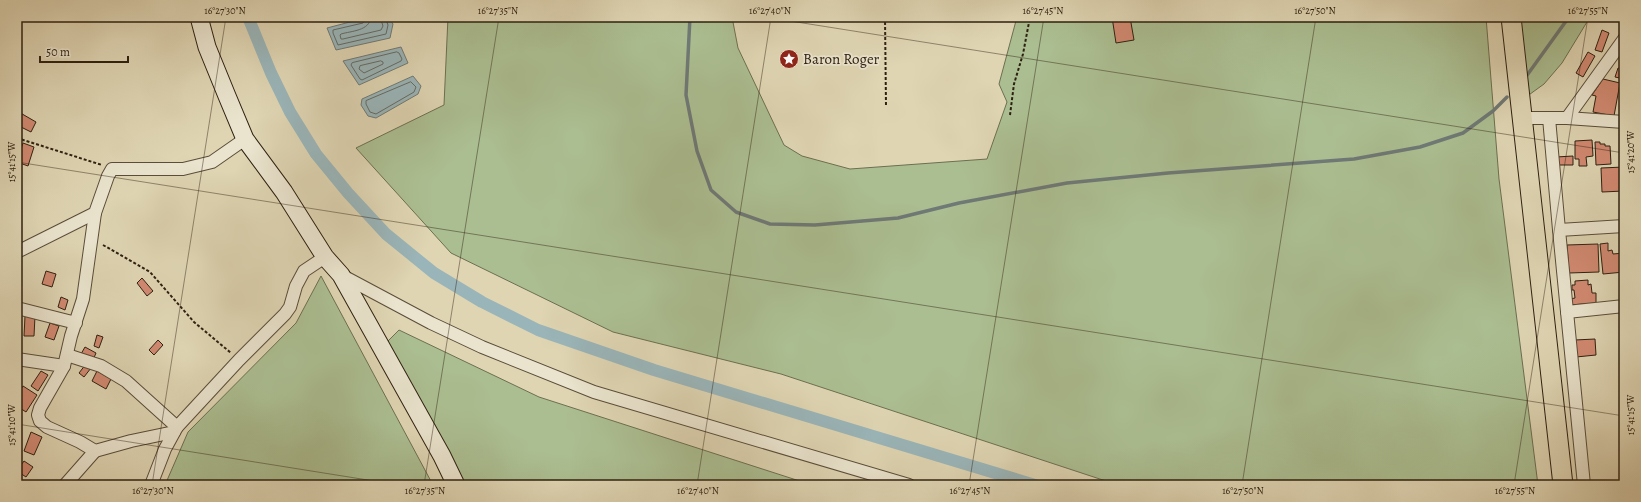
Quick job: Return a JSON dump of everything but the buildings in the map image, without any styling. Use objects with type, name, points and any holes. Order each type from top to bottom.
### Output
[{"type":"main road","points":[[1511,17],[1562,485]]},
{"type":"street","points":[[198,17],[216,68],[245,139],[284,192],[325,256],[341,274],[442,456],[456,485]]},
{"type":"street","points":[[1567,118],[1623,42]]},
{"type":"street","points":[[1523,118],[1567,118],[1624,122]]},
{"type":"street","points":[[1549,118],[1584,485]]},
{"type":"street","points":[[95,451],[80,442],[47,427],[40,421],[38,415],[40,408],[65,360],[76,323],[83,299],[95,213],[108,176],[112,169],[183,169],[212,162],[245,139]]},
{"type":"street","points":[[17,252],[95,213]]},
{"type":"street","points":[[1559,230],[1624,226]]},
{"type":"street","points":[[151,485],[165,449],[176,429],[239,360],[285,314],[290,307],[296,286],[304,271],[325,256]]},
{"type":"street","points":[[341,274],[431,323],[482,347],[594,392],[909,485]]},
{"type":"street","points":[[1567,312],[1624,306]]},
{"type":"street","points":[[17,308],[76,323]]},
{"type":"street","points":[[17,359],[65,360],[101,366],[126,381],[176,429]]},
{"type":"street","points":[[65,485],[95,451],[176,429]]},
{"type":"path","points":[[885,17],[886,107]]},
{"type":"path","points":[[1010,115],[1014,84],[1023,54],[1030,17]]},
{"type":"path","points":[[17,138],[112,169]]},
{"type":"path","points":[[92,237],[150,272],[194,322],[239,360]]},
{"type":"green space","points":[[448,17],[732,17],[738,48],[784,145],[802,156],[850,169],[987,159],[1007,102],[999,84],[1017,17],[1486,17],[1499,179],[1538,485],[1118,485],[781,374],[613,332],[451,253],[356,148],[444,105]]},
{"type":"green space","points":[[1514,17],[1590,17],[1562,63],[1544,84],[1526,97]]},
{"type":"green space","points":[[321,276],[433,485],[165,485],[188,432],[296,323]]},
{"type":"green space","points":[[399,330],[539,397],[812,485],[462,485],[387,342]]},
{"type":"water","points":[[369,17],[388,17],[393,24],[390,38],[336,50],[327,28]]},
{"type":"water","points":[[401,47],[408,63],[359,85],[343,61]]},
{"type":"water","points":[[413,76],[421,86],[418,94],[376,118],[368,116],[361,105],[362,99]]},
{"type":"waterway","points":[[248,17],[271,73],[290,112],[316,154],[348,193],[386,234],[434,273],[482,302],[538,330],[654,370],[1035,485]]},
{"type":"waterway","points":[[690,17],[686,95],[697,151],[711,190],[736,212],[770,224],[815,225],[898,218],[959,203],[1067,183],[1168,173],[1354,159],[1420,147],[1463,133],[1493,111],[1507,97]]},
{"type":"waterway","points":[[1525,78],[1569,17]]},
{"type":"place","name":"Baron Roger","points":[[789,59]]}]
